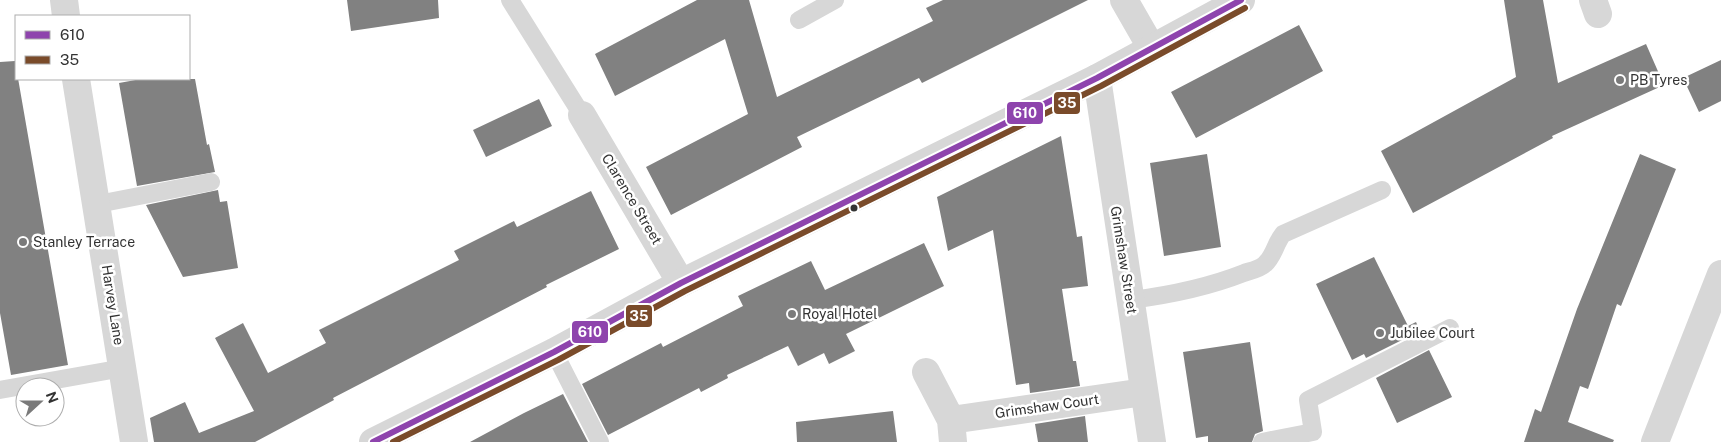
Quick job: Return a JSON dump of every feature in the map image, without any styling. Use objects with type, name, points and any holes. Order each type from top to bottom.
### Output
[{"type":"street","points":[[64,0],[66,15]]},
{"type":"street","points":[[1124,0],[1151,47]]},
{"type":"street","points":[[373,442],[554,352],[681,283],[1097,78],[1151,47],[1241,0]]},
{"type":"street","name":"Grimshaw Street","points":[[1097,78],[1152,442]]},
{"type":"street","name":"Harvey Lane","points":[[76,80],[98,204],[134,442]]},
{"type":"street","name":"Clarence Street","points":[[582,115],[681,283]]},
{"type":"street","points":[[1655,442],[1721,274]]},
{"type":"street","points":[[1692,348],[1721,331]]},
{"type":"street","name":"Grimshaw Court","points":[[926,372],[952,431],[1144,392]]},
{"type":"lane","points":[[510,0],[582,115]]},
{"type":"lane","points":[[799,20],[835,0]]},
{"type":"lane","points":[[98,204],[211,182]]},
{"type":"lane","points":[[1131,300],[1180,294],[1211,286],[1263,266],[1272,256],[1276,242],[1283,234],[1382,190]]},
{"type":"lane","points":[[1262,442],[1313,432],[1308,400],[1450,328]]},
{"type":"lane","points":[[554,352],[600,442]]},
{"type":"lane","points":[[0,390],[123,368]]},
{"type":"building","points":[[347,0],[438,0],[439,18],[351,31]]},
{"type":"building","points":[[697,0],[749,0],[777,97],[933,21],[926,8],[943,0],[1088,0],[922,83],[919,78],[797,137],[802,147],[671,215],[646,167],[748,114],[725,39],[615,96],[595,54]]},
{"type":"building","points":[[1504,0],[1543,0],[1558,83],[1646,44],[1664,85],[1552,136],[1553,138],[1413,213],[1381,151],[1516,77]]},
{"type":"building","points":[[1299,25],[1323,71],[1196,138],[1171,92]]},
{"type":"building","points":[[1721,60],[1721,101],[1699,112],[1683,78]]},
{"type":"building","name":"Stanley Terrace","points":[[15,61],[15,80],[18,80],[68,365],[11,375],[0,313],[0,62]]},
{"type":"building","points":[[195,79],[207,145],[209,144],[215,172],[137,186],[119,83],[136,80]]},
{"type":"building","points":[[539,99],[552,126],[486,157],[473,130]]},
{"type":"building","points":[[1061,136],[1077,237],[1082,236],[1088,286],[1062,289],[1073,361],[1076,361],[1080,386],[1030,393],[1029,383],[1016,385],[993,230],[948,251],[937,197]]},
{"type":"building","points":[[1207,154],[1221,247],[1164,256],[1150,163]]},
{"type":"building","points":[[1640,154],[1676,169],[1621,306],[1617,304],[1588,389],[1580,386],[1568,422],[1614,440],[1613,442],[1524,442],[1535,409],[1541,412],[1577,309]]},
{"type":"building","points":[[218,190],[220,202],[227,201],[238,268],[183,277],[146,205]]},
{"type":"building","points":[[591,191],[619,249],[546,285],[547,287],[333,398],[334,400],[255,442],[154,442],[150,418],[185,402],[199,433],[254,411],[215,338],[243,323],[268,373],[326,343],[319,330],[459,260],[454,251],[514,221],[517,227]]},
{"type":"building","points":[[924,243],[944,286],[846,334],[855,351],[829,364],[824,353],[798,366],[788,346],[727,375],[728,378],[701,392],[699,388],[608,435],[582,384],[661,343],[663,347],[743,306],[738,296],[811,261],[825,290]]},
{"type":"building","points":[[1374,257],[1408,326],[1416,322],[1420,331],[1366,358],[1364,354],[1352,360],[1316,284]]},
{"type":"building","points":[[1250,342],[1263,431],[1255,434],[1252,442],[1208,442],[1208,436],[1196,438],[1183,352]]},
{"type":"building","points":[[1429,350],[1452,397],[1397,423],[1376,378]]},
{"type":"building","points":[[563,394],[588,442],[470,442],[524,413]]},
{"type":"building","points":[[893,411],[897,442],[797,442],[796,422]]},
{"type":"building","points":[[1085,416],[1088,442],[1038,442],[1035,424]]},
{"type":"transit line","name":"610","points":[[373,442],[554,352],[681,283],[1097,78],[1241,0]]},
{"type":"transit line","name":"35","points":[[393,442],[558,360],[685,291],[1101,86],[1245,8]]},
{"type":"place","name":"PB Tyres","points":[[1620,80]]},
{"type":"place","name":"Stanley Terrace","points":[[23,242]]},
{"type":"place","name":"Royal Hotel","points":[[792,314]]},
{"type":"place","name":"Jubilee Court","points":[[1380,333]]}]
